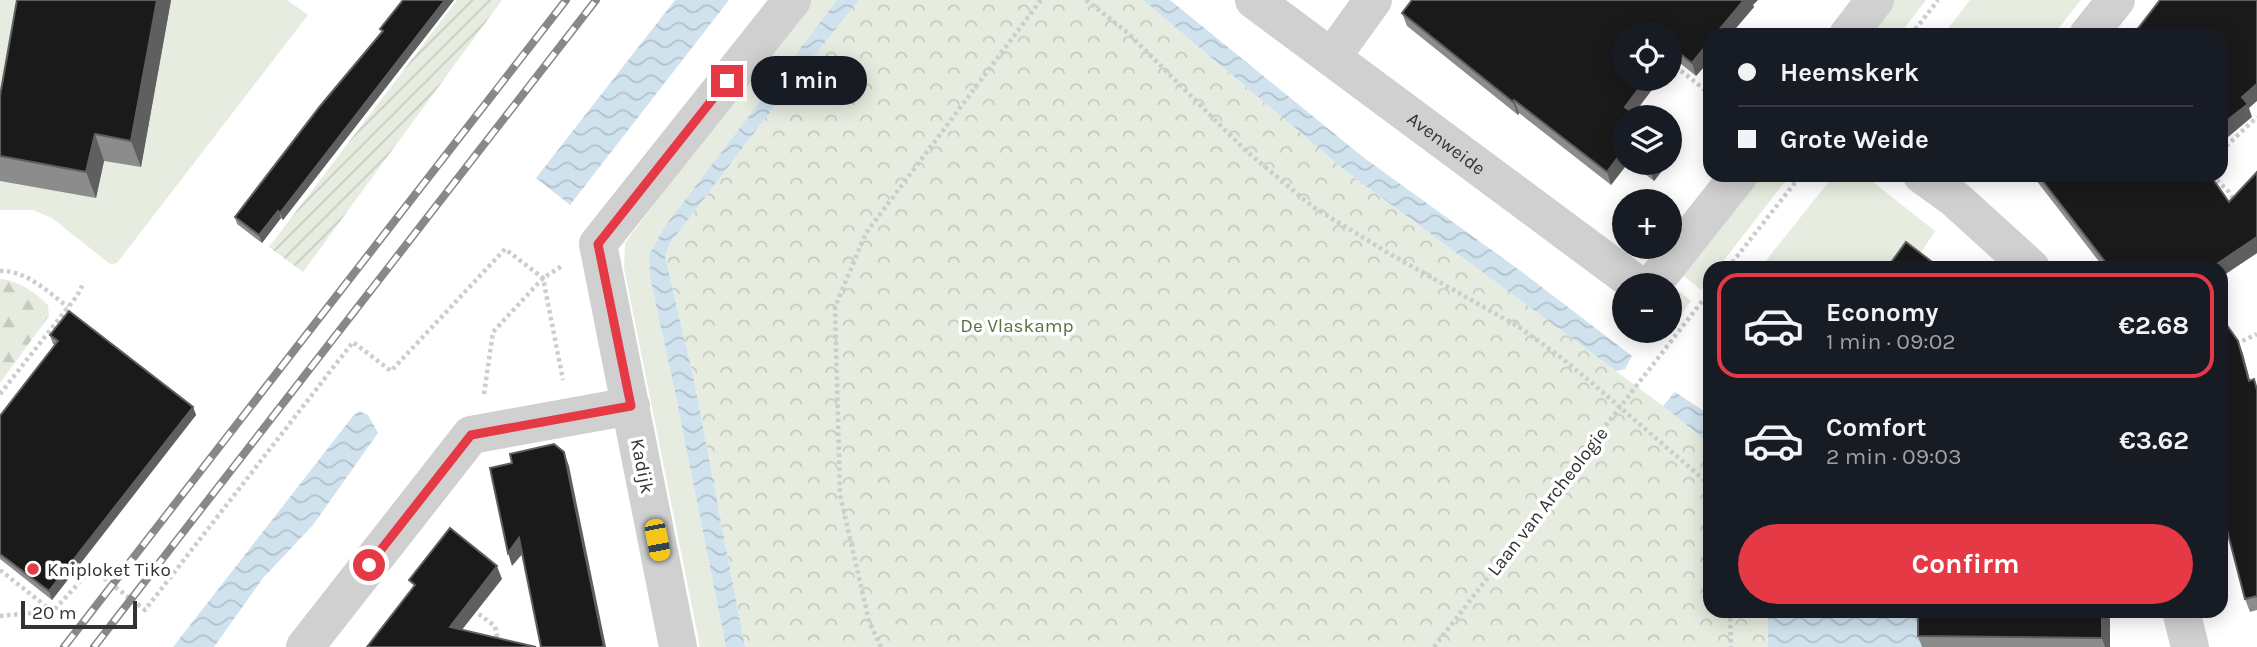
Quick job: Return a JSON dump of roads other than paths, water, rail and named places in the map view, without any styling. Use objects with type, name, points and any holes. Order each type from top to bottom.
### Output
[{"type":"street","name":"Kadijk","points":[[678,647],[598,244],[792,0]]},
{"type":"street","name":"Avenweide","points":[[1254,0],[1622,273]]},
{"type":"street","points":[[1332,57],[1373,0]]},
{"type":"street","points":[[1853,28],[1875,0]]},
{"type":"street","points":[[2094,28],[2116,0]]},
{"type":"street","points":[[1661,273],[1733,182]]},
{"type":"street","points":[[1947,182],[1965,187],[2025,261]]},
{"type":"street","points":[[305,647],[471,435],[631,406]]},
{"type":"street","points":[[2183,618],[2190,647]]},
{"type":"water","points":[[675,0],[729,0],[570,205],[536,178]]},
{"type":"water","points":[[837,0],[859,0],[670,243],[665,256],[694,380],[745,647],[726,647],[650,278],[649,255],[665,226]]},
{"type":"water","points":[[1143,0],[1170,0],[1363,157],[1522,272],[1632,356],[1625,369],[1616,371],[1347,172]]},
{"type":"water","points":[[1675,392],[1703,410],[1703,438],[1663,406]]},
{"type":"water","points":[[359,411],[368,415],[378,433],[313,525],[263,578],[214,647],[173,647],[353,416]]},
{"type":"water","points":[[1768,618],[1933,618],[1932,647],[1768,647]]},
{"type":"railway","points":[[64,647],[566,0]]},
{"type":"railway","points":[[94,647],[596,0]]},
{"type":"place","name":"Kniploket Tiko","points":[[33,569]]},
{"type":"park label","name":"De Vlaskamp","points":[[1017,325]]}]
